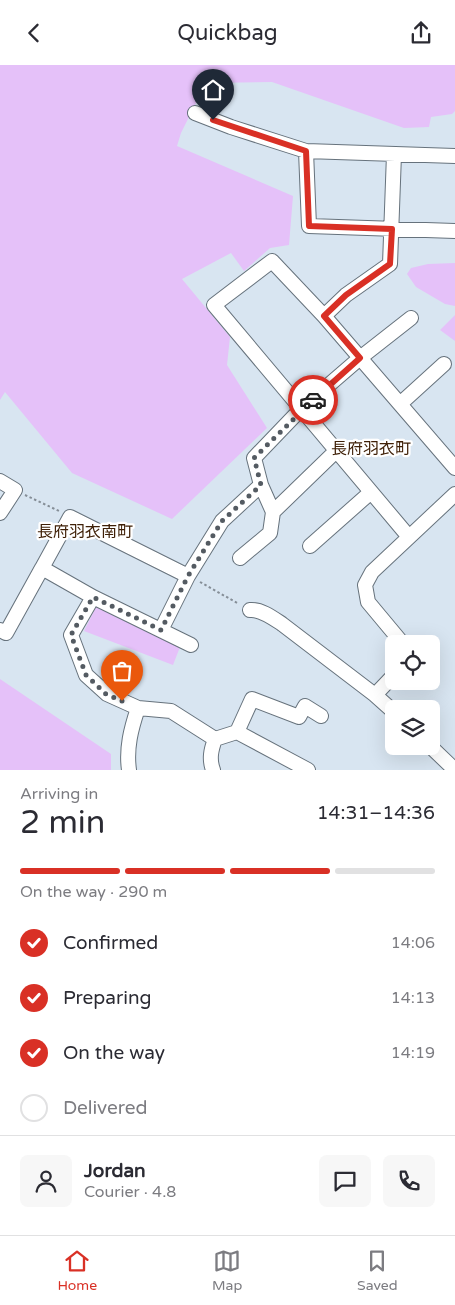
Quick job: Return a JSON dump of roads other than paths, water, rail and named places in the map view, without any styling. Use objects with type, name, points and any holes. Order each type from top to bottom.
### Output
[{"type":"street","points":[[196,113],[231,127],[306,151],[455,156]]},
{"type":"street","points":[[306,151],[309,226],[455,231]]},
{"type":"street","points":[[324,316],[346,295],[390,264],[394,154]]},
{"type":"street","points":[[409,537],[214,305],[272,261],[324,316],[455,468]]},
{"type":"street","points":[[274,512],[261,485],[254,458],[301,409],[360,358],[411,318]]},
{"type":"street","points":[[400,404],[444,364]]},
{"type":"street","points":[[240,558],[270,533],[274,512],[336,451]]},
{"type":"street","points":[[0,481],[15,490],[0,513]]},
{"type":"street","points":[[161,630],[188,576],[222,521],[261,485]]},
{"type":"street","points":[[310,546],[371,492]]},
{"type":"street","points":[[396,635],[368,602],[365,585],[372,572],[455,494]]},
{"type":"street","points":[[0,630],[6,633],[70,517],[188,576]]},
{"type":"street","points":[[42,568],[93,597],[192,645]]},
{"type":"street","points":[[93,597],[71,635],[86,675],[106,694],[138,708],[171,711],[215,739]]},
{"type":"street","points":[[250,609],[266,614],[282,624],[385,704]]},
{"type":"street","points":[[375,695],[385,684]]},
{"type":"street","points":[[237,732],[252,699],[299,717],[305,706],[321,716]]},
{"type":"street","points":[[129,770],[128,746],[138,708]]},
{"type":"street","points":[[215,739],[237,732],[308,770]]},
{"type":"street","points":[[213,770],[211,752],[215,739]]},
{"type":"street","points":[[438,755],[449,768]]},
{"type":"district","name":"長府羽衣町","points":[[371,449]]},
{"type":"district","name":"長府羽衣南町","points":[[85,532]]}]
